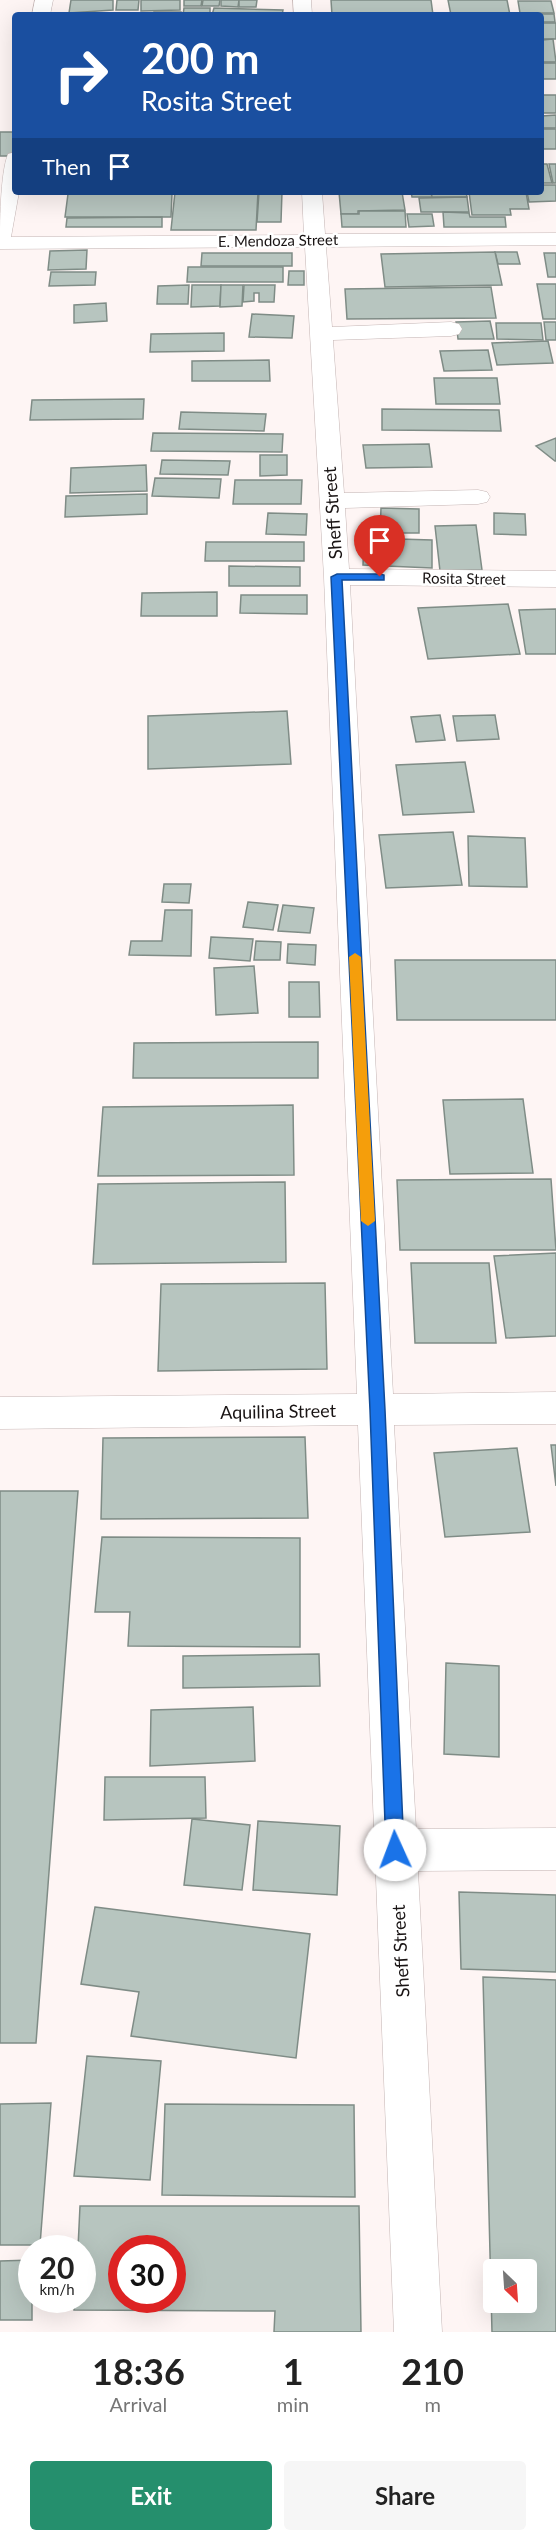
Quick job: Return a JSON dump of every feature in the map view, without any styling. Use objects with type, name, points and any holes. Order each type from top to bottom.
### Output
[{"type":"street","points":[[0,242],[12,175]]},
{"type":"street","name":"Sheff Street","points":[[312,195],[337,577],[418,2332]]},
{"type":"street","name":"E. Mendoza Street","points":[[0,242],[556,239]]},
{"type":"street","points":[[321,334],[451,329]]},
{"type":"street","points":[[331,501],[478,497]]},
{"type":"street","name":"Rosita Street","points":[[337,577],[556,579]]},
{"type":"street","name":"Aquilina Street","points":[[0,1413],[556,1408]]},
{"type":"street","points":[[395,1850],[556,1849]]},
{"type":"building","points":[[71,0],[113,0],[113,10],[69,12]]},
{"type":"building","points":[[117,0],[139,0],[138,10],[116,10]]},
{"type":"building","points":[[141,0],[180,0],[180,10],[141,11]]},
{"type":"building","points":[[184,0],[202,0],[201,6],[184,6]]},
{"type":"building","points":[[203,0],[220,0],[219,6],[202,6]]},
{"type":"building","points":[[221,0],[239,0],[238,7],[221,6]]},
{"type":"building","points":[[239,0],[257,0],[256,7],[239,7]]},
{"type":"building","points":[[331,0],[431,0],[433,12],[332,12]]},
{"type":"building","points":[[448,0],[507,0],[509,12],[450,12]]},
{"type":"building","points":[[518,1],[551,1],[554,13],[544,12],[520,12]]},
{"type":"building","points":[[184,8],[210,8],[210,12],[183,12]]},
{"type":"building","points":[[214,8],[283,10],[283,12],[213,12]]},
{"type":"building","points":[[544,14],[554,14],[555,22],[544,22]]},
{"type":"building","points":[[544,23],[556,23],[556,39],[544,39]]},
{"type":"building","points":[[553,39],[556,62],[544,62],[544,40]]},
{"type":"building","points":[[544,63],[556,63],[556,79],[544,79]]},
{"type":"building","points":[[544,95],[556,95],[556,113],[544,113]]},
{"type":"building","points":[[556,115],[556,128],[544,128],[544,116]]},
{"type":"building","points":[[544,129],[556,129],[556,149],[544,149]]},
{"type":"building","points":[[0,132],[12,132],[12,156],[0,156]]},
{"type":"building","points":[[544,164],[547,164],[552,183],[544,183]]},
{"type":"building","points":[[549,164],[556,164],[556,183],[553,183]]},
{"type":"building","points":[[544,185],[556,185],[556,201],[529,202],[528,195],[544,195]]},
{"type":"building","points":[[68,195],[172,195],[171,217],[65,217]]},
{"type":"building","points":[[175,195],[258,195],[256,230],[171,230]]},
{"type":"building","points":[[259,195],[282,195],[281,222],[257,222]]},
{"type":"building","points":[[339,195],[402,195],[405,210],[358,211],[358,214],[341,214]]},
{"type":"building","points":[[412,195],[432,195],[432,197],[412,197]]},
{"type":"building","points":[[432,195],[467,195],[467,197],[432,197]]},
{"type":"building","points":[[469,195],[527,195],[529,209],[510,209],[511,215],[472,215]]},
{"type":"building","points":[[467,197],[469,212],[421,212],[419,198]]},
{"type":"building","points":[[359,211],[405,211],[406,227],[342,227],[341,214],[359,214]]},
{"type":"building","points":[[443,212],[469,213],[470,217],[505,217],[506,227],[444,227]]},
{"type":"building","points":[[407,214],[432,214],[434,226],[409,227]]},
{"type":"building","points":[[162,217],[162,227],[66,227],[67,218]]},
{"type":"building","points":[[87,250],[86,269],[48,270],[50,251]]},
{"type":"building","points":[[495,252],[517,252],[520,264],[498,264]]},
{"type":"building","points":[[495,252],[502,285],[385,287],[381,254]]},
{"type":"building","points":[[202,253],[292,253],[292,266],[201,266]]},
{"type":"building","points":[[544,253],[556,253],[556,277],[548,277]]},
{"type":"building","points":[[188,267],[283,267],[283,282],[187,282]]},
{"type":"building","points":[[289,271],[304,271],[304,285],[288,285]]},
{"type":"building","points":[[51,272],[96,272],[95,285],[49,286]]},
{"type":"building","points":[[537,284],[556,284],[556,319],[543,319]]},
{"type":"building","points":[[189,285],[188,304],[157,304],[158,286]]},
{"type":"building","points":[[192,285],[221,285],[220,306],[191,307]]},
{"type":"building","points":[[221,285],[243,285],[242,306],[220,307]]},
{"type":"building","points":[[244,285],[275,285],[274,302],[259,302],[259,293],[254,293],[254,301],[243,302]]},
{"type":"building","points":[[491,287],[496,318],[347,319],[345,289]]},
{"type":"building","points":[[106,303],[107,321],[74,323],[74,305]]},
{"type":"building","points":[[252,314],[294,316],[292,338],[249,337]]},
{"type":"building","points":[[490,321],[494,339],[458,339],[456,322]]},
{"type":"building","points":[[544,322],[556,322],[556,340],[546,340]]},
{"type":"building","points":[[496,323],[541,323],[543,340],[497,339]]},
{"type":"building","points":[[224,333],[224,351],[150,352],[151,334]]},
{"type":"building","points":[[548,341],[553,363],[497,365],[492,343]]},
{"type":"building","points":[[488,350],[492,370],[444,371],[440,351]]},
{"type":"building","points":[[269,360],[270,381],[192,381],[192,361]]},
{"type":"building","points":[[434,378],[497,378],[500,404],[436,404]]},
{"type":"building","points":[[144,399],[143,419],[30,420],[32,400]]},
{"type":"building","points":[[382,409],[499,410],[501,431],[382,430]]},
{"type":"building","points":[[181,412],[266,414],[264,431],[179,429]]},
{"type":"building","points":[[153,433],[283,434],[282,452],[151,451]]},
{"type":"building","points":[[556,438],[556,461],[555,461],[536,446]]},
{"type":"building","points":[[429,444],[432,467],[366,468],[363,445]]},
{"type":"building","points":[[260,455],[287,455],[287,475],[260,476]]},
{"type":"building","points":[[162,460],[230,461],[228,475],[160,474]]},
{"type":"building","points":[[146,465],[147,491],[70,493],[71,468]]},
{"type":"building","points":[[155,478],[221,479],[219,498],[152,496]]},
{"type":"building","points":[[235,480],[302,480],[301,504],[233,504]]},
{"type":"building","points":[[147,494],[147,514],[65,517],[66,496]]},
{"type":"building","points":[[381,508],[419,509],[419,533],[380,533]]},
{"type":"building","points":[[268,513],[307,514],[306,535],[266,534]]},
{"type":"building","points":[[494,513],[525,514],[526,535],[494,534]]},
{"type":"building","points":[[476,525],[482,570],[440,571],[435,526]]},
{"type":"building","points":[[364,538],[432,540],[432,568],[363,565]]},
{"type":"building","points":[[206,542],[304,542],[304,561],[205,561]]},
{"type":"building","points":[[229,566],[300,567],[300,586],[229,586]]},
{"type":"building","points":[[217,592],[217,616],[141,616],[142,593]]},
{"type":"building","points":[[241,595],[307,595],[307,614],[240,613]]},
{"type":"building","points":[[508,604],[520,654],[428,659],[418,608]]},
{"type":"building","points":[[556,609],[556,654],[526,654],[519,610]]},
{"type":"building","points":[[287,711],[291,764],[148,769],[148,716]]},
{"type":"building","points":[[440,715],[445,740],[416,742],[411,717]]},
{"type":"building","points":[[495,715],[499,739],[457,741],[453,716]]},
{"type":"building","points":[[465,762],[474,812],[403,815],[396,765]]},
{"type":"building","points":[[453,832],[462,885],[386,888],[379,835]]},
{"type":"building","points":[[468,836],[525,838],[527,887],[469,886]]},
{"type":"building","points":[[164,884],[191,884],[189,903],[162,902]]},
{"type":"building","points":[[248,902],[278,905],[273,930],[243,927]]},
{"type":"building","points":[[283,905],[314,908],[310,933],[278,931]]},
{"type":"building","points":[[165,910],[192,910],[191,956],[129,955],[131,941],[162,941]]},
{"type":"building","points":[[211,937],[253,939],[250,961],[209,958]]},
{"type":"building","points":[[256,941],[281,942],[280,960],[254,960]]},
{"type":"building","points":[[288,944],[316,945],[315,965],[287,963]]},
{"type":"building","points":[[395,960],[556,960],[556,1020],[397,1020]]},
{"type":"building","points":[[254,966],[258,1013],[216,1015],[214,968]]},
{"type":"building","points":[[289,982],[319,982],[320,1017],[289,1017]]},
{"type":"building","points":[[318,1042],[318,1078],[133,1078],[134,1043]]},
{"type":"building","points":[[523,1099],[533,1173],[450,1174],[443,1100]]},
{"type":"building","points":[[293,1105],[294,1175],[98,1176],[103,1107]]},
{"type":"building","points":[[551,1179],[556,1250],[400,1250],[397,1180]]},
{"type":"building","points":[[285,1182],[286,1262],[93,1264],[98,1184]]},
{"type":"building","points":[[556,1253],[556,1336],[506,1338],[494,1256]]},
{"type":"building","points":[[411,1263],[489,1263],[496,1343],[415,1343]]},
{"type":"building","points":[[325,1283],[327,1369],[158,1371],[161,1284]]},
{"type":"building","points":[[305,1437],[308,1518],[101,1519],[103,1438]]},
{"type":"building","points":[[551,1445],[556,1445],[556,1486]]},
{"type":"building","points":[[517,1448],[530,1532],[445,1537],[434,1453]]},
{"type":"building","points":[[0,1491],[78,1491],[36,2043],[0,2043]]},
{"type":"building","points":[[102,1537],[300,1538],[300,1647],[128,1646],[130,1612],[95,1612]]},
{"type":"building","points":[[319,1654],[320,1686],[183,1688],[183,1656]]},
{"type":"building","points":[[446,1663],[499,1666],[499,1757],[444,1754]]},
{"type":"building","points":[[253,1707],[255,1761],[150,1766],[151,1710]]},
{"type":"building","points":[[105,1777],[205,1777],[206,1818],[104,1820]]},
{"type":"building","points":[[192,1819],[250,1825],[242,1890],[184,1885]]},
{"type":"building","points":[[258,1821],[340,1826],[337,1895],[253,1890]]},
{"type":"building","points":[[459,1892],[556,1895],[556,1972],[461,1969]]},
{"type":"building","points":[[95,1907],[310,1934],[296,2058],[131,2036],[139,1992],[81,1984]]},
{"type":"building","points":[[483,1977],[556,1980],[556,2332],[492,2332],[492,2313],[537,2313],[537,2259],[490,2259]]},
{"type":"building","points":[[87,2056],[161,2061],[150,2180],[74,2176]]},
{"type":"building","points":[[51,2103],[41,2235],[18,2235],[18,2245],[0,2245],[0,2104]]},
{"type":"building","points":[[165,2104],[354,2105],[355,2197],[162,2195]]},
{"type":"building","points":[[80,2206],[359,2206],[361,2332],[274,2332],[275,2311],[186,2311],[186,2235],[108,2235],[108,2310],[96,2310],[96,2235],[79,2235]]},
{"type":"building","points":[[18,2260],[18,2313],[32,2313],[32,2320],[0,2320],[0,2261]]},
{"type":"slow traffic","points":[[355,957],[368,1221]]},
{"type":"route","points":[[380,577],[337,577],[377,1410],[395,1850]]}]
